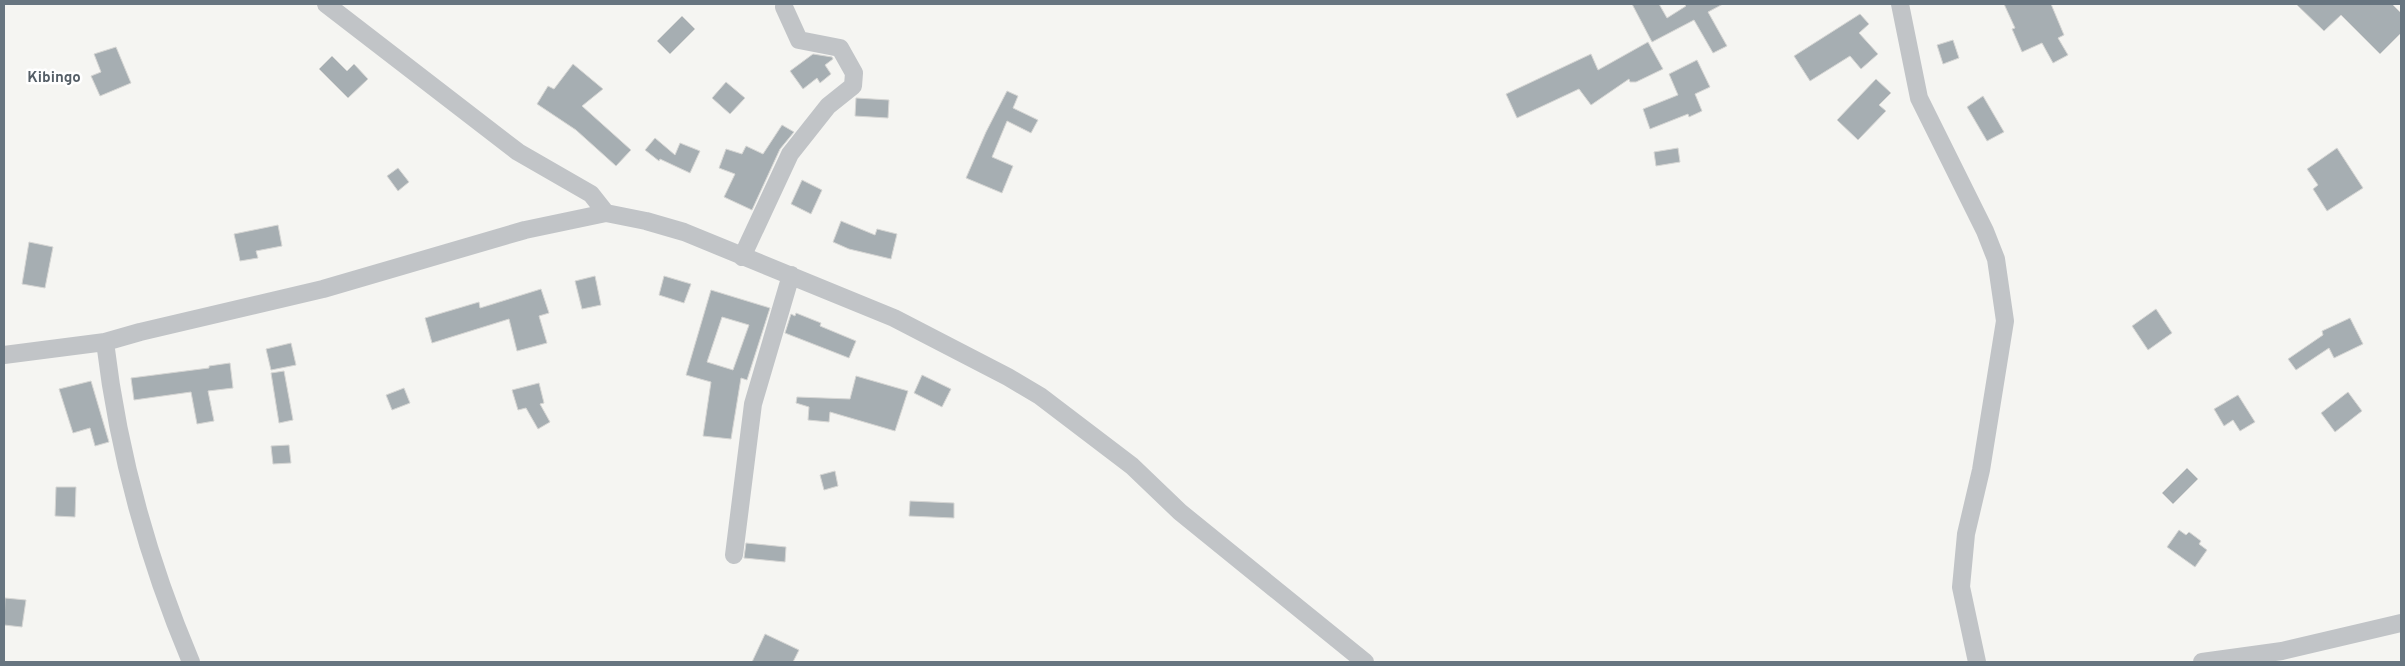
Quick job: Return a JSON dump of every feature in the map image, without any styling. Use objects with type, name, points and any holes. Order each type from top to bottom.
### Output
[{"type":"street","points":[[326,4],[518,152],[591,194],[606,214]]},
{"type":"street","points":[[1900,4],[1919,98],[1986,231],[1996,259],[2003,300],[2005,322],[1981,470],[1966,534],[1961,587],[1977,662]]},
{"type":"street","points":[[742,257],[790,154],[828,106],[853,86],[854,73],[840,48],[799,40],[784,7]]},
{"type":"street","points":[[4,355],[105,342],[323,289],[525,230],[606,214],[646,221],[684,232],[894,318],[978,359],[1040,396],[1132,466],[1180,512],[1365,662]]},
{"type":"street","points":[[734,555],[753,404],[791,275]]},
{"type":"street","points":[[105,342],[112,400],[127,469],[151,556],[175,624],[191,662]]},
{"type":"street","points":[[2202,662],[2282,651],[2401,623]]},
{"type":"building","points":[[1632,4],[1659,4],[1667,18],[1686,6],[1684,4],[1723,4],[1708,12],[1727,46],[1713,53],[1694,20],[1652,42]]},
{"type":"building","points":[[2004,4],[2051,4],[2064,35],[2058,38],[2068,55],[2053,63],[2042,43],[2022,52],[2012,29],[2015,28]]},
{"type":"building","points":[[2296,4],[2392,4],[2401,13],[2401,33],[2380,54],[2341,15],[2324,31]]},
{"type":"building","points":[[1860,14],[1869,24],[1859,33],[1878,54],[1861,69],[1850,56],[1810,81],[1794,56]]},
{"type":"building","points":[[682,16],[695,29],[670,54],[657,41]]},
{"type":"building","points":[[1953,40],[1959,58],[1943,64],[1937,45]]},
{"type":"building","points":[[1648,42],[1663,69],[1636,82],[1630,82],[1629,79],[1591,105],[1579,89],[1517,118],[1506,94],[1591,54],[1598,70]]},
{"type":"building","points":[[116,47],[131,83],[100,96],[91,76],[101,72],[94,54]]},
{"type":"building","points":[[813,54],[832,57],[833,59],[825,65],[831,74],[820,83],[817,78],[803,89],[790,71]]},
{"type":"building","points":[[332,56],[347,71],[354,64],[368,79],[348,98],[319,69]]},
{"type":"building","points":[[1697,60],[1710,87],[1695,94],[1702,111],[1689,117],[1688,114],[1650,129],[1643,109],[1678,95],[1669,74]]},
{"type":"building","points":[[573,64],[603,89],[582,106],[631,150],[616,166],[576,130],[537,104],[548,86],[554,89]]},
{"type":"building","points":[[1876,79],[1891,93],[1879,105],[1886,111],[1858,140],[1837,120]]},
{"type":"building","points":[[726,82],[745,98],[730,114],[712,98]]},
{"type":"building","points":[[1007,91],[1018,96],[1013,108],[1038,120],[1031,133],[1007,121],[992,157],[1013,166],[1002,193],[966,178],[986,132]]},
{"type":"building","points":[[1983,96],[2004,132],[1987,141],[1967,107]]},
{"type":"building","points":[[856,98],[889,100],[888,118],[855,116]]},
{"type":"building","points":[[782,125],[794,132],[780,149],[752,210],[724,197],[735,174],[719,168],[726,149],[742,154],[746,146],[763,154]]},
{"type":"building","points":[[655,138],[675,155],[680,143],[700,151],[690,173],[660,159],[659,161],[645,150]]},
{"type":"building","points":[[1678,148],[1680,162],[1656,166],[1654,152]]},
{"type":"building","points":[[2337,148],[2363,188],[2327,211],[2313,189],[2318,185],[2307,169]]},
{"type":"building","points":[[398,168],[409,182],[398,191],[387,176]]},
{"type":"building","points":[[802,180],[822,190],[811,214],[791,204]]},
{"type":"building","points":[[841,221],[875,235],[877,229],[897,234],[891,259],[849,249],[833,242]]},
{"type":"building","points":[[278,225],[282,246],[256,251],[258,258],[240,261],[234,234]]},
{"type":"building","points":[[29,242],[53,247],[45,288],[22,284]]},
{"type":"building","points":[[595,276],[601,305],[582,309],[575,281]]},
{"type":"building","points":[[664,276],[691,284],[684,303],[659,295]]},
{"type":"building","points":[[541,289],[549,313],[539,316],[547,343],[517,351],[509,319],[432,343],[425,318],[479,302],[480,308]]},
{"type":"building","points":[[711,290],[770,308],[747,380],[741,378],[731,439],[703,436],[711,382],[686,375]],"holes":[[[722,317],[749,325],[733,370],[707,362]]]},
{"type":"building","points":[[2156,309],[2172,333],[2148,350],[2132,326]]},
{"type":"building","points":[[796,313],[821,323],[820,326],[856,341],[849,358],[785,333],[791,314],[795,316]]},
{"type":"building","points":[[2350,318],[2363,344],[2334,358],[2329,348],[2296,370],[2288,359],[2323,335],[2322,331]]},
{"type":"building","points":[[291,343],[296,365],[271,370],[266,349]]},
{"type":"building","points":[[230,363],[233,388],[208,391],[214,421],[197,424],[191,392],[134,400],[131,378],[209,368],[209,366]]},
{"type":"building","points":[[284,371],[293,420],[279,423],[271,373]]},
{"type":"building","points":[[922,375],[951,389],[942,407],[914,393]]},
{"type":"building","points":[[856,376],[908,391],[895,431],[830,412],[829,422],[808,420],[809,407],[796,403],[797,397],[850,399]]},
{"type":"building","points":[[91,381],[109,442],[95,446],[90,428],[73,433],[59,389]]},
{"type":"building","points":[[539,383],[544,403],[540,404],[550,422],[538,429],[526,408],[518,410],[512,390]]},
{"type":"building","points":[[404,388],[410,403],[392,410],[386,395]]},
{"type":"building","points":[[2348,392],[2362,411],[2335,432],[2321,413]]},
{"type":"building","points":[[2238,395],[2255,422],[2240,431],[2233,420],[2224,426],[2214,409]]},
{"type":"building","points":[[289,445],[291,463],[273,464],[271,446]]},
{"type":"building","points":[[2187,468],[2198,479],[2173,504],[2162,493]]},
{"type":"building","points":[[835,471],[838,486],[824,490],[820,475]]},
{"type":"building","points":[[56,487],[76,487],[75,517],[55,516]]},
{"type":"building","points":[[910,501],[954,503],[954,518],[909,516]]},
{"type":"building","points":[[2179,530],[2186,535],[2189,532],[2201,541],[2199,544],[2207,550],[2195,567],[2167,547]]},
{"type":"building","points":[[746,543],[786,547],[785,562],[744,558]]},
{"type":"building","points":[[5,598],[26,600],[22,627],[4,625]]},
{"type":"building","points":[[765,634],[799,650],[793,662],[752,662]]},
{"type":"district","name":"Kibingo","points":[[54,78]]}]
